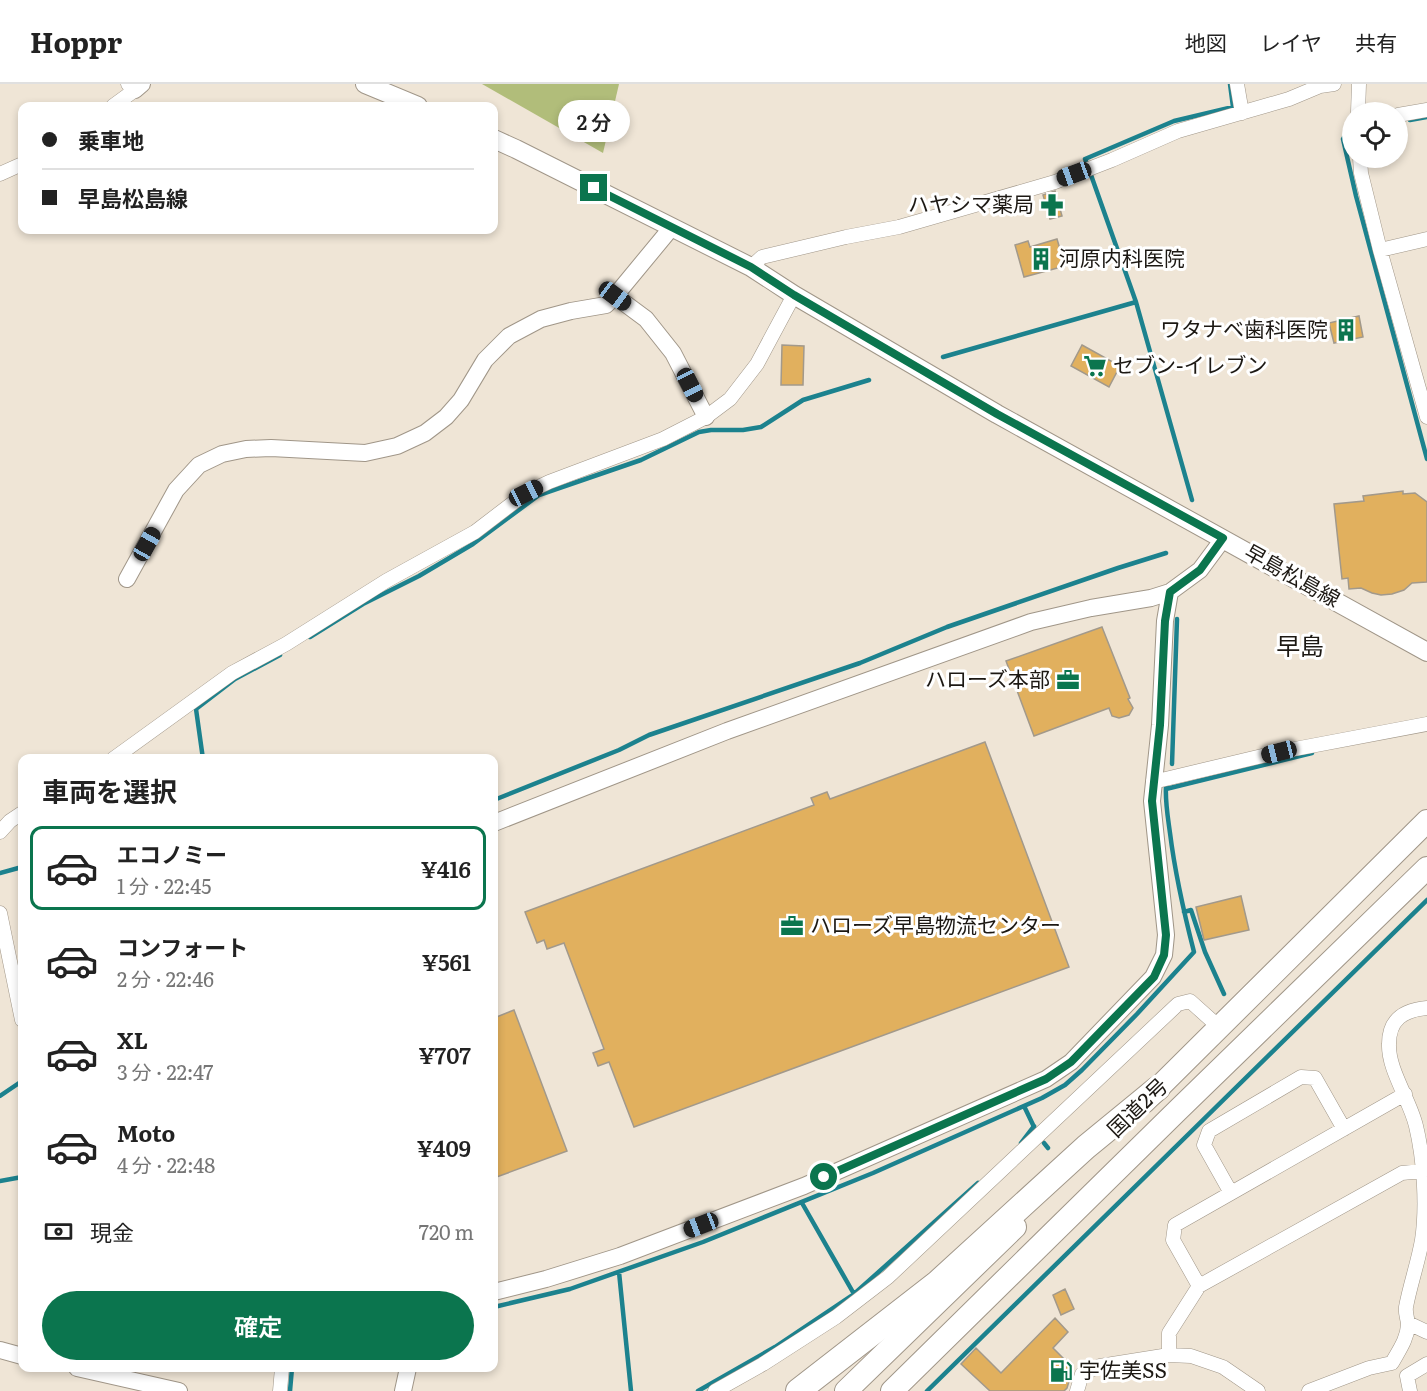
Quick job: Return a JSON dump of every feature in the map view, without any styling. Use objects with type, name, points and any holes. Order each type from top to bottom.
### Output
[{"type":"highway","name":"国道2号","points":[[846,1391],[1158,1088],[1427,821]]},
{"type":"highway","name":"国道2号","points":[[892,1391],[1427,868]]},
{"type":"highway","points":[[798,1391],[937,1283],[1086,1147],[1158,1088]]},
{"type":"main road","points":[[365,84],[408,102]]},
{"type":"main road","name":"早島松島線","points":[[498,141],[751,267],[794,295],[997,414],[1427,652]]},
{"type":"street","points":[[1237,84],[1242,113]]},
{"type":"street","points":[[751,267],[762,257],[899,227],[1055,182],[1178,131],[1289,99],[1320,86],[1334,84]]},
{"type":"street","points":[[1359,84],[1359,102]]},
{"type":"street","points":[[117,102],[135,86]]},
{"type":"street","points":[[1408,113],[1427,110]]},
{"type":"street","points":[[0,174],[18,166]]},
{"type":"street","points":[[1361,168],[1380,250],[1427,417]]},
{"type":"street","points":[[127,579],[176,490],[199,465],[222,454],[246,449],[271,448],[365,453],[397,446],[425,433],[446,417],[461,400],[485,360],[509,336],[541,319],[606,305],[672,227]]},
{"type":"street","points":[[1380,250],[1427,239]]},
{"type":"street","points":[[120,754],[232,673],[286,644],[386,581],[475,532],[526,493],[663,439],[706,417],[730,399],[757,364],[794,295]]},
{"type":"street","points":[[615,296],[646,320],[673,353],[706,417]]},
{"type":"street","points":[[498,821],[727,731],[1031,622],[1091,608],[1151,598],[1170,592],[1200,570],[1223,538]]},
{"type":"street","points":[[498,1291],[620,1256],[804,1186],[1046,1079],[1071,1062],[1154,977],[1164,955],[1166,935],[1152,801],[1160,725],[1165,621],[1170,592]]},
{"type":"street","points":[[1154,782],[1279,752],[1427,724]]},
{"type":"street","points":[[0,832],[18,816]]},
{"type":"street","points":[[0,913],[18,1001]]},
{"type":"street","points":[[716,1391],[836,1317],[888,1277],[1178,1004],[1190,1001],[1219,1027]]},
{"type":"street","points":[[1309,1391],[1370,1368],[1392,1363],[1406,1339],[1408,1323],[1406,1311],[1422,1242],[1425,1217],[1422,1171],[1424,1148],[1410,1106],[1397,1077],[1389,1044],[1394,1023],[1400,1015],[1427,1008]]},
{"type":"street","points":[[1231,1193],[1204,1145],[1209,1131],[1301,1077],[1315,1078],[1344,1129]]},
{"type":"street","points":[[1199,1287],[1173,1240],[1175,1225],[1404,1094]]},
{"type":"street","points":[[1169,1354],[1169,1333],[1199,1287],[1402,1173],[1422,1171]]},
{"type":"street","points":[[1408,1323],[1427,1332]]},
{"type":"street","points":[[0,1350],[18,1355]]},
{"type":"street","points":[[1077,1391],[1082,1374],[1100,1366],[1169,1354],[1191,1356],[1223,1367],[1258,1391]]},
{"type":"street","points":[[1410,1391],[1407,1376],[1427,1364]]},
{"type":"street","points":[[95,1372],[178,1391]]},
{"type":"street","points":[[280,1391],[282,1372]]},
{"type":"street","points":[[403,1391],[407,1372]]},
{"type":"green space","points":[[482,84],[619,84],[603,153]]},
{"type":"building","name":"ハヤシマ薬局","points":[[1055,191],[1062,216],[1050,219],[1043,195]]},
{"type":"building","name":"河原内科医院","points":[[1057,239],[1065,266],[1024,277],[1015,245],[1028,241],[1030,247]]},
{"type":"building","name":"ワタナベ歯科医院","points":[[1359,316],[1363,337],[1334,343],[1329,323]]},
{"type":"building","points":[[782,345],[804,346],[803,385],[781,385]]},
{"type":"building","name":"セブン-イレブン","points":[[1082,345],[1120,366],[1109,387],[1071,366]]},
{"type":"building","points":[[1403,491],[1403,494],[1415,493],[1427,502],[1427,582],[1412,583],[1404,590],[1381,595],[1361,588],[1349,589],[1348,578],[1342,579],[1334,504],[1364,501],[1363,496]]},
{"type":"building","name":"ハローズ本部","points":[[1102,627],[1130,698],[1128,699],[1133,708],[1129,715],[1119,718],[1112,716],[1109,708],[1034,736],[1006,661]]},
{"type":"building","name":"ハローズ早島物流センター","points":[[985,742],[1069,967],[634,1127],[609,1062],[598,1066],[593,1053],[604,1049],[564,943],[547,949],[544,940],[537,943],[525,912],[814,805],[811,798],[827,792],[830,799]]},
{"type":"building","points":[[1241,896],[1249,930],[1204,940],[1196,907]]},
{"type":"building","points":[[514,1010],[567,1151],[498,1177],[498,1016]]},
{"type":"building","points":[[1065,1289],[1074,1309],[1061,1315],[1053,1295]]},
{"type":"building","points":[[1055,1318],[1068,1332],[1053,1348],[1073,1368],[1064,1391],[990,1391],[961,1364],[976,1348],[1001,1373]]},
{"type":"waterway","points":[[1086,161],[1085,159],[1174,121],[1233,107],[1230,84]]},
{"type":"waterway","points":[[1410,120],[1427,117]]},
{"type":"waterway","points":[[1350,168],[1427,459]]},
{"type":"waterway","points":[[1091,175],[1136,302],[1192,500]]},
{"type":"waterway","points":[[943,357],[1136,302]]},
{"type":"waterway","points":[[310,637],[363,604],[419,576],[473,544],[539,495],[641,460],[699,432],[761,427],[803,400],[869,380]]},
{"type":"waterway","points":[[498,798],[619,750],[649,735],[860,663],[947,627],[1166,553]]},
{"type":"waterway","points":[[1172,764],[1177,619]]},
{"type":"waterway","points":[[202,754],[196,709],[235,679],[280,655]]},
{"type":"waterway","points":[[1166,789],[1312,753]]},
{"type":"waterway","points":[[498,1306],[570,1289],[703,1242],[873,1173],[1042,1098],[1065,1085],[1137,1014],[1194,952],[1174,863],[1166,786]]},
{"type":"waterway","points":[[0,873],[18,868]]},
{"type":"waterway","points":[[927,1391],[1427,900]]},
{"type":"waterway","points":[[1184,912],[1191,910],[1205,952],[1224,994]]},
{"type":"waterway","points":[[0,1096],[18,1084]]},
{"type":"waterway","points":[[1024,1106],[1035,1129]]},
{"type":"waterway","points":[[1021,1143],[1034,1126]]},
{"type":"waterway","points":[[1044,1143],[1048,1148]]},
{"type":"waterway","points":[[0,1181],[18,1178]]},
{"type":"waterway","points":[[698,1391],[775,1347],[854,1294],[978,1183]]},
{"type":"waterway","points":[[802,1203],[854,1294]]},
{"type":"waterway","points":[[619,1272],[631,1391]]},
{"type":"waterway","points":[[290,1391],[292,1372]]},
{"type":"place","name":"ハヤシマ薬局","points":[[1052,205]]},
{"type":"place","name":"河原内科医院","points":[[1041,259]]},
{"type":"place","name":"ワタナベ歯科医院","points":[[1346,330]]},
{"type":"place","name":"セブン-イレブン","points":[[1095,366]]},
{"type":"place","name":"ハローズ本部","points":[[1068,680]]},
{"type":"place","name":"ハローズ早島物流センター","points":[[792,926]]},
{"type":"place","name":"宇佐美SS","points":[[1061,1371]]},
{"type":"district","name":"早島","points":[[1300,647]]},
{"type":"route","points":[[594,188],[751,267],[794,295],[997,414],[1223,538],[1200,570],[1170,592],[1165,621],[1160,725],[1152,801],[1166,935],[1164,955],[1154,977],[1071,1062],[1046,1079],[824,1177]]}]
